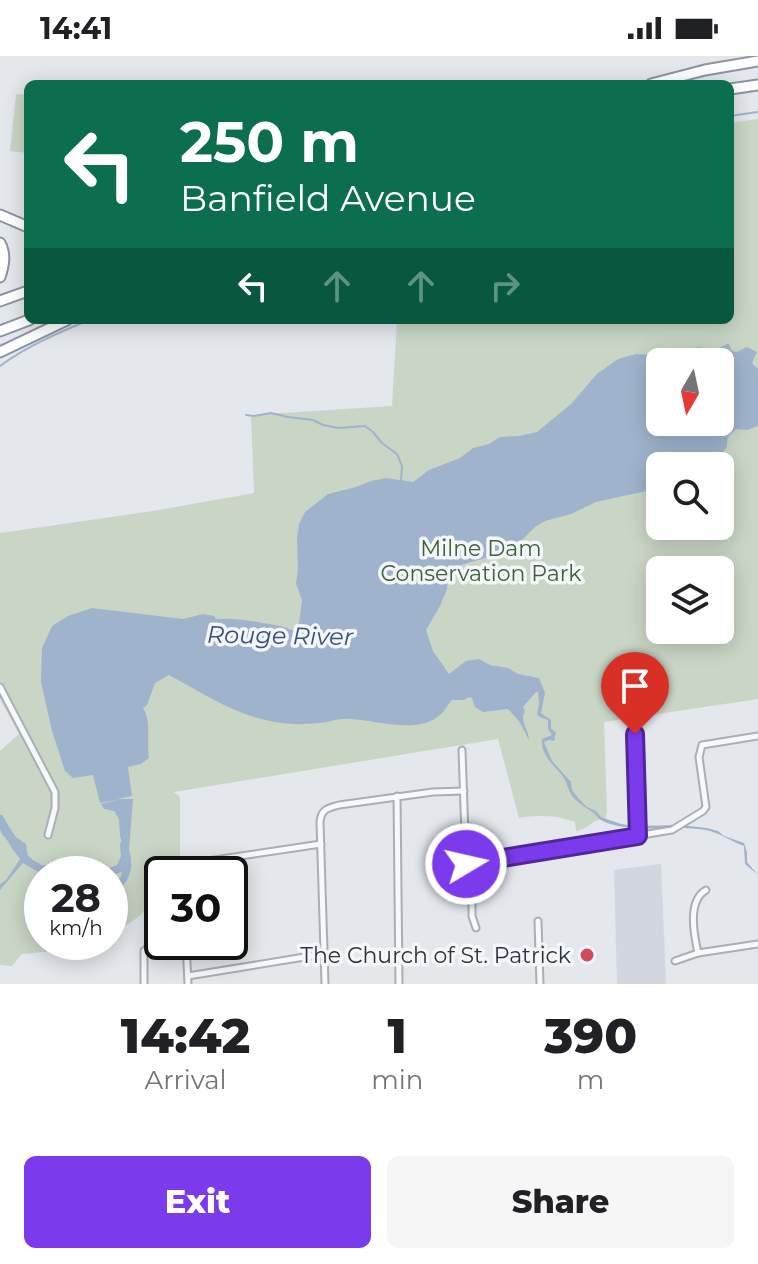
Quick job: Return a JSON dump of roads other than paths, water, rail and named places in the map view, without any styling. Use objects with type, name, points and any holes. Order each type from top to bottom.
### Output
[{"type":"highway","points":[[666,80],[758,61]]},
{"type":"highway","points":[[734,88],[758,85]]},
{"type":"highway","points":[[0,215],[24,225]]},
{"type":"highway","points":[[0,243],[4,250],[0,277]]},
{"type":"highway","points":[[0,301],[24,292]]},
{"type":"highway","points":[[0,331],[24,322]]},
{"type":"highway","points":[[0,352],[59,324]]},
{"type":"street","points":[[0,687],[55,792],[55,808],[48,835]]},
{"type":"street","points":[[636,724],[638,836]]},
{"type":"street","points":[[466,864],[672,830],[705,810],[707,803],[699,757],[702,745],[758,736]]},
{"type":"street","points":[[462,750],[466,864],[476,928]]},
{"type":"street","points":[[325,984],[320,817],[326,808],[397,796],[464,791]]},
{"type":"street","points":[[397,796],[399,984]]},
{"type":"street","points":[[241,856],[321,844]]},
{"type":"street","points":[[698,953],[695,905],[700,894],[706,890]]},
{"type":"street","points":[[538,921],[540,984]]},
{"type":"street","points":[[675,961],[698,953],[758,944]]},
{"type":"street","points":[[188,976],[323,954]]},
{"type":"street","points":[[144,960],[144,984]]},
{"type":"street","points":[[187,960],[188,984]]},
{"type":"water","points":[[747,347],[757,352],[752,363],[758,369],[758,426],[747,430],[734,431],[734,351]]},
{"type":"water","points":[[646,355],[646,436],[728,436],[727,447],[723,452],[646,452],[646,491],[596,502],[571,514],[545,521],[503,553],[461,565],[448,575],[447,589],[426,630],[433,651],[449,674],[466,661],[479,659],[518,674],[539,678],[545,693],[541,713],[551,720],[551,729],[556,732],[554,741],[544,742],[552,761],[571,782],[572,790],[587,807],[601,817],[621,824],[680,825],[718,831],[744,843],[747,862],[758,875],[745,864],[744,846],[715,833],[692,828],[624,827],[600,819],[580,804],[543,749],[542,739],[552,735],[548,720],[537,714],[538,692],[523,707],[529,740],[508,709],[483,712],[475,707],[469,697],[452,700],[440,715],[420,724],[396,725],[346,719],[291,724],[237,711],[169,675],[155,683],[143,708],[147,719],[149,758],[128,767],[132,796],[117,799],[133,799],[128,878],[128,856],[125,856],[119,819],[114,811],[104,809],[101,804],[116,800],[100,803],[93,775],[73,778],[65,771],[52,731],[41,682],[42,648],[52,626],[68,616],[92,608],[183,619],[203,614],[216,619],[256,622],[298,631],[302,600],[296,584],[297,538],[305,512],[328,494],[386,478],[413,482],[429,470],[500,437],[537,432],[571,404],[597,374],[618,359]]},
{"type":"water","points":[[0,814],[16,837],[26,844],[28,856],[24,856],[24,864],[0,890],[0,884],[22,856],[0,829]]},
{"type":"waterway","points":[[734,115],[758,112]]},
{"type":"waterway","points":[[0,366],[32,346],[80,324]]},
{"type":"waterway","points":[[246,415],[271,413],[338,428],[365,426],[397,454],[402,466],[401,481]]},
{"type":"waterway","name":"Rouge River","points":[[0,819],[24,857]]},
{"type":"waterway","name":"Rouge River","points":[[124,845],[125,856]]},
{"type":"place","name":"The Church of St. Patrick","points":[[587,955]]},
{"type":"park label","name":"Milne Dam Conservation Park","points":[[481,560]]}]
